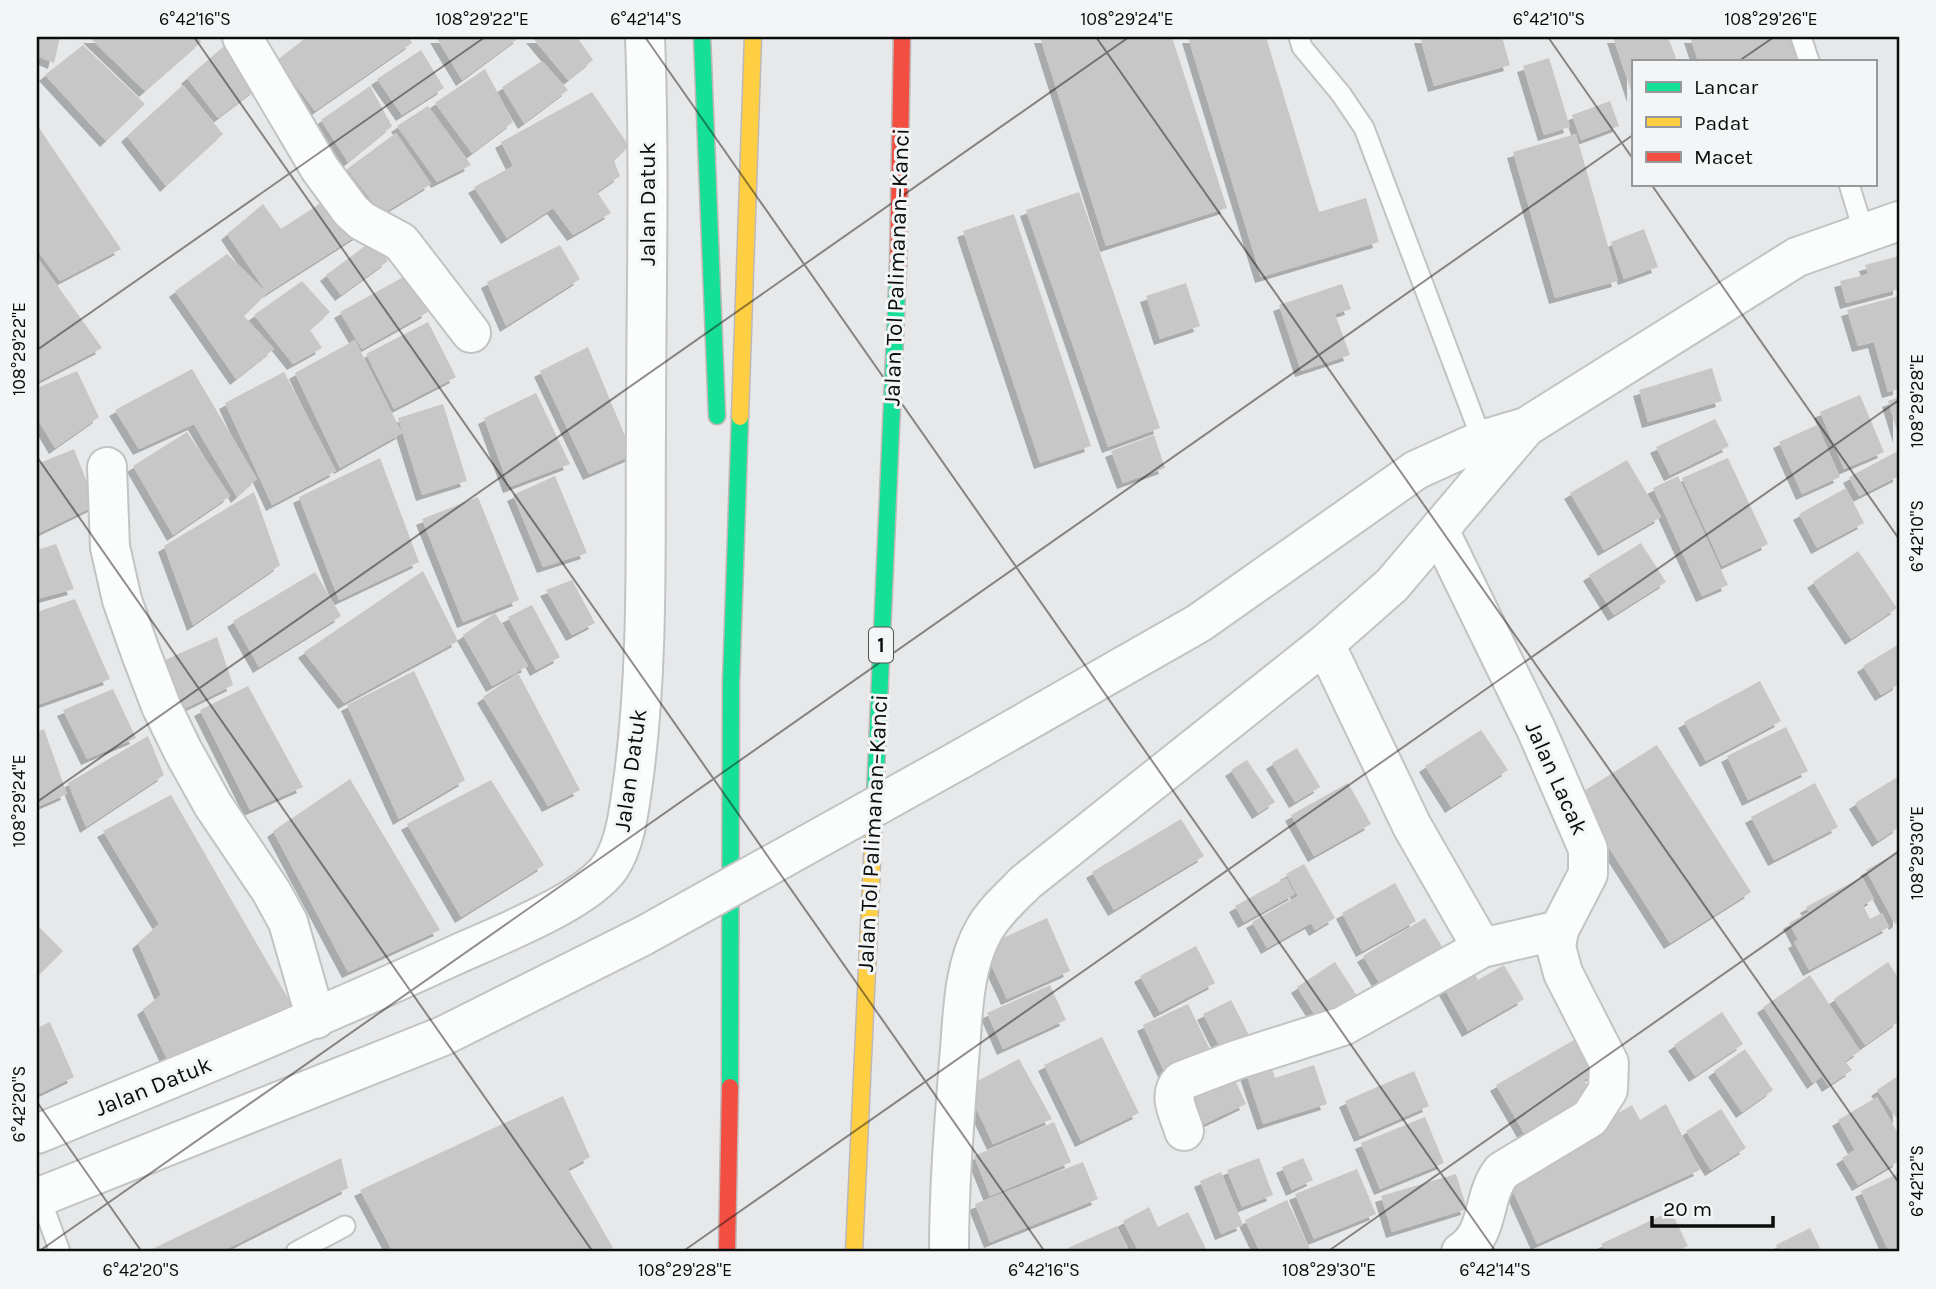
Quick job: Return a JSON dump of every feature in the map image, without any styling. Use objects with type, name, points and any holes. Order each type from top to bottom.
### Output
[{"type":"highway","points":[[702,37],[718,435]]},
{"type":"highway","points":[[727,1252],[731,684],[753,37]]},
{"type":"highway","name":"Jalan Tol Palimanan–Kanci","points":[[854,1252],[897,300],[902,37]]},
{"type":"highway","points":[[721,490],[731,684]]},
{"type":"street","points":[[242,37],[320,169],[351,211],[362,221],[401,242],[471,333]]},
{"type":"street","name":"Jalan Datuk","points":[[37,1134],[316,1019],[529,922],[587,890],[610,866],[622,839],[629,810],[638,743],[644,616],[647,180],[645,37]]},
{"type":"street","points":[[38,1197],[443,1036],[643,936],[1199,623],[1416,470],[1482,440],[1526,427],[1797,257],[1882,227]]},
{"type":"street","points":[[948,1252],[949,1179],[964,1000],[973,956],[983,931],[1026,882],[1325,644],[1392,585],[1526,427]]},
{"type":"street","points":[[107,467],[110,547],[122,600],[140,651],[161,706],[183,751],[213,805],[271,891],[288,922],[316,1019]]},
{"type":"street","name":"Jalan Lacak","points":[[1439,530],[1536,729],[1588,849],[1588,874],[1559,930]]},
{"type":"street","points":[[1325,644],[1412,826],[1482,948]]},
{"type":"street","points":[[1184,1130],[1173,1096],[1181,1081],[1236,1060],[1343,1026],[1482,948],[1559,930],[1556,947],[1563,973],[1609,1063],[1608,1090],[1590,1118],[1502,1171],[1493,1182],[1478,1238],[1461,1252]]},
{"type":"lane","points":[[1299,37],[1302,47],[1341,94],[1364,128],[1482,440]]},
{"type":"lane","points":[[1801,37],[1809,60]]},
{"type":"lane","points":[[1851,186],[1882,227]]},
{"type":"lane","points":[[38,1197],[60,1252]]},
{"type":"lane","points":[[296,1252],[345,1226]]},
{"type":"building","points":[[37,37],[60,37],[54,63],[37,56]]},
{"type":"building","points":[[89,37],[197,37],[201,42],[145,91]]},
{"type":"building","points":[[307,37],[409,37],[412,43],[315,111],[277,60]]},
{"type":"building","points":[[436,37],[520,37],[462,80]]},
{"type":"building","points":[[532,37],[577,37],[593,60],[568,80]]},
{"type":"building","points":[[1040,37],[1172,37],[1227,208],[1106,246]]},
{"type":"building","points":[[1188,37],[1266,37],[1319,212],[1366,198],[1379,242],[1261,277]]},
{"type":"building","points":[[1420,37],[1502,37],[1510,65],[1434,86]]},
{"type":"building","points":[[1613,37],[1668,37],[1677,60],[1632,60],[1632,93]]},
{"type":"building","points":[[1690,37],[1791,37],[1799,60],[1698,60]]},
{"type":"building","points":[[230,41],[257,88],[218,118],[187,78]]},
{"type":"building","points":[[83,45],[145,104],[106,141],[45,75]]},
{"type":"building","points":[[421,50],[444,88],[402,115],[377,79]]},
{"type":"building","points":[[1549,58],[1570,127],[1544,135],[1523,66]]},
{"type":"building","points":[[542,61],[568,90],[524,123],[502,87]]},
{"type":"building","points":[[485,69],[513,122],[472,153],[435,103]]},
{"type":"building","points":[[183,85],[223,134],[166,186],[127,136]]},
{"type":"building","points":[[370,86],[392,126],[348,162],[321,120]]},
{"type":"building","points":[[592,92],[629,146],[614,161],[620,176],[597,192],[611,213],[573,235],[553,208],[507,238],[474,187],[513,166],[501,142]]},
{"type":"building","points":[[1610,101],[1619,126],[1581,140],[1572,115]]},
{"type":"building","points":[[428,106],[471,165],[437,182],[397,126]]},
{"type":"building","points":[[37,125],[121,249],[60,281],[37,250]]},
{"type":"building","points":[[396,133],[431,184],[382,214],[347,169]]},
{"type":"building","points":[[1576,134],[1618,281],[1555,298],[1513,152]]},
{"type":"building","points":[[1079,192],[1160,428],[1108,447],[1026,210]]},
{"type":"building","points":[[330,197],[361,233],[267,293],[227,234],[263,204],[281,229]]},
{"type":"building","points":[[1014,214],[1091,446],[1040,463],[963,231]]},
{"type":"building","points":[[1644,229],[1658,267],[1624,279],[1611,242]]},
{"type":"building","points":[[373,240],[388,261],[341,295],[326,275]]},
{"type":"building","points":[[560,245],[580,279],[506,326],[487,282]]},
{"type":"building","points":[[227,254],[267,293],[244,316],[274,349],[236,379],[175,291]]},
{"type":"building","points":[[1899,256],[1899,289],[1846,303],[1840,281],[1868,274],[1865,265]]},
{"type":"building","points":[[37,257],[102,348],[37,382]]},
{"type":"building","points":[[407,275],[428,312],[362,349],[340,312]]},
{"type":"building","points":[[302,281],[330,312],[310,330],[322,348],[293,364],[254,315]]},
{"type":"building","points":[[1186,283],[1200,326],[1160,339],[1146,296]]},
{"type":"building","points":[[1342,284],[1351,309],[1335,314],[1350,355],[1301,371],[1279,305]]},
{"type":"building","points":[[1899,296],[1899,389],[1888,392],[1874,342],[1858,346],[1847,310]]},
{"type":"building","points":[[428,322],[456,377],[394,409],[366,354]]},
{"type":"building","points":[[355,340],[402,433],[340,468],[295,373]]},
{"type":"building","points":[[588,347],[633,455],[589,474],[540,371]]},
{"type":"building","points":[[1712,368],[1722,401],[1648,422],[1639,390]]},
{"type":"building","points":[[192,369],[257,479],[237,497],[194,424],[139,449],[115,410]]},
{"type":"building","points":[[77,371],[99,417],[55,448],[37,418],[37,388]]},
{"type":"building","points":[[284,372],[336,471],[272,505],[225,403]]},
{"type":"building","points":[[536,393],[570,464],[509,487],[484,418]]},
{"type":"building","points":[[1860,395],[1884,452],[1844,469],[1820,412]]},
{"type":"building","points":[[1899,397],[1899,437],[1888,401]]},
{"type":"building","points":[[443,404],[467,481],[422,495],[398,418]]},
{"type":"building","points":[[1715,419],[1729,446],[1670,475],[1656,447]]},
{"type":"building","points":[[1817,425],[1840,477],[1802,494],[1779,442]]},
{"type":"building","points":[[187,432],[230,496],[173,535],[133,466]]},
{"type":"building","points":[[1154,435],[1165,468],[1123,483],[1111,451]]},
{"type":"building","points":[[74,449],[96,505],[37,534],[37,464]]},
{"type":"building","points":[[1898,451],[1899,476],[1859,496],[1849,477]]},
{"type":"building","points":[[380,458],[419,562],[339,600],[299,497]]},
{"type":"building","points":[[1728,458],[1768,544],[1722,566],[1682,478]]},
{"type":"building","points":[[1627,460],[1661,517],[1604,550],[1570,493]]},
{"type":"building","points":[[555,476],[587,553],[543,567],[513,495]]},
{"type":"building","points":[[1678,476],[1728,585],[1702,596],[1653,488]]},
{"type":"building","points":[[1846,488],[1864,523],[1817,548],[1799,514]]},
{"type":"building","points":[[254,492],[280,565],[193,625],[164,546]]},
{"type":"building","points":[[478,497],[519,600],[463,622],[422,519]]},
{"type":"building","points":[[1641,543],[1666,582],[1614,615],[1589,575]]},
{"type":"building","points":[[56,544],[74,589],[37,599],[37,550]]},
{"type":"building","points":[[1858,551],[1897,608],[1851,639],[1813,582]]},
{"type":"building","points":[[423,571],[458,641],[344,703],[304,652]]},
{"type":"building","points":[[315,572],[341,616],[259,667],[233,621]]},
{"type":"building","points":[[572,580],[595,623],[572,635],[546,590]]},
{"type":"building","points":[[75,599],[110,679],[37,705],[37,612]]},
{"type":"building","points":[[532,605],[560,657],[536,670],[508,617]]},
{"type":"building","points":[[495,613],[528,666],[492,686],[463,635]]},
{"type":"building","points":[[217,637],[233,685],[180,711],[158,663]]},
{"type":"building","points":[[1899,644],[1899,684],[1881,695],[1863,666]]},
{"type":"building","points":[[414,671],[465,780],[399,819],[347,705]]},
{"type":"building","points":[[518,673],[580,790],[548,806],[483,697]]},
{"type":"building","points":[[1760,681],[1781,721],[1706,761],[1684,722]]},
{"type":"building","points":[[248,686],[303,787],[250,810],[200,710]]},
{"type":"building","points":[[113,689],[136,738],[87,759],[63,710]]},
{"type":"building","points":[[1786,727],[1808,771],[1748,800],[1727,756]]},
{"type":"building","points":[[44,729],[67,794],[37,807],[37,732]]},
{"type":"building","points":[[1481,730],[1508,770],[1451,807],[1425,766]]},
{"type":"building","points":[[148,736],[164,775],[86,827],[68,783]]},
{"type":"building","points":[[1657,745],[1751,892],[1670,943],[1576,796]]},
{"type":"building","points":[[1297,748],[1320,787],[1295,802],[1272,763]]},
{"type":"building","points":[[1247,760],[1275,802],[1258,813],[1231,770]]},
{"type":"building","points":[[1899,776],[1899,827],[1878,841],[1855,803]]},
{"type":"building","points":[[350,779],[440,930],[348,972],[273,831]]},
{"type":"building","points":[[491,780],[544,865],[461,917],[407,824]]},
{"type":"building","points":[[1348,783],[1371,824],[1314,856],[1291,815]]},
{"type":"building","points":[[1815,783],[1838,827],[1774,860],[1751,817]]},
{"type":"building","points":[[171,795],[292,1005],[170,1065],[143,1009],[161,995],[138,943],[159,924],[103,831]]},
{"type":"building","points":[[1181,819],[1204,856],[1114,910],[1092,872]]},
{"type":"building","points":[[1899,852],[1899,921],[1895,924],[1866,870]]},
{"type":"building","points":[[1304,864],[1335,918],[1315,930],[1311,923],[1267,948],[1252,922],[1298,896],[1286,874]]},
{"type":"building","points":[[1862,877],[1874,899],[1863,905],[1870,919],[1882,913],[1889,927],[1809,970],[1794,942],[1798,940],[1789,923],[1809,912],[1806,907]]},
{"type":"building","points":[[1286,878],[1295,894],[1244,922],[1235,906]]},
{"type":"building","points":[[1395,883],[1416,921],[1362,951],[1342,913]]},
{"type":"building","points":[[1047,918],[1070,971],[1007,999],[983,947]]},
{"type":"building","points":[[1425,918],[1448,957],[1386,994],[1363,956]]},
{"type":"building","points":[[37,925],[63,951],[37,977]]},
{"type":"building","points":[[1196,946],[1215,983],[1160,1012],[1140,976]]},
{"type":"building","points":[[1335,962],[1361,1002],[1322,1026],[1297,987]]},
{"type":"building","points":[[1888,962],[1899,979],[1899,1021],[1865,1045],[1834,999]]},
{"type":"building","points":[[1504,965],[1524,999],[1468,1031],[1442,984],[1471,968],[1478,980]]},
{"type":"building","points":[[1810,975],[1860,1051],[1845,1061],[1852,1070],[1828,1086],[1822,1076],[1813,1083],[1763,1007]]},
{"type":"building","points":[[1050,985],[1066,1020],[1003,1049],[987,1013]]},
{"type":"building","points":[[1231,1000],[1253,1043],[1225,1057],[1203,1014]]},
{"type":"building","points":[[1188,1004],[1214,1058],[1168,1080],[1143,1025]]},
{"type":"building","points":[[1722,1012],[1743,1044],[1695,1076],[1674,1045]]},
{"type":"building","points":[[50,1022],[74,1077],[37,1095],[37,1028]]},
{"type":"building","points":[[1102,1037],[1139,1113],[1081,1141],[1044,1065]]},
{"type":"building","points":[[1574,1040],[1594,1074],[1584,1080],[1594,1097],[1532,1147],[1496,1085]]},
{"type":"building","points":[[1745,1049],[1773,1090],[1742,1112],[1714,1071]]},
{"type":"building","points":[[1268,1056],[1275,1078],[1314,1065],[1327,1104],[1263,1124],[1243,1064]]},
{"type":"building","points":[[1019,1059],[1052,1119],[993,1144],[966,1087]]},
{"type":"building","points":[[1230,1069],[1246,1104],[1202,1125],[1186,1089]]},
{"type":"building","points":[[1414,1071],[1429,1106],[1360,1136],[1345,1101]]},
{"type":"building","points":[[1898,1076],[1899,1117],[1897,1119],[1877,1090]]},
{"type":"building","points":[[563,1096],[590,1157],[568,1169],[613,1248],[605,1252],[393,1252],[360,1190]]},
{"type":"building","points":[[1877,1097],[1899,1135],[1899,1161],[1858,1185],[1842,1158],[1855,1150],[1838,1120]]},
{"type":"building","points":[[1666,1104],[1700,1170],[1537,1244],[1507,1178],[1632,1105],[1640,1120]]},
{"type":"building","points":[[1721,1109],[1746,1148],[1711,1170],[1686,1131]]},
{"type":"building","points":[[1425,1117],[1444,1163],[1380,1189],[1361,1143]]},
{"type":"building","points":[[1054,1122],[1071,1162],[990,1196],[974,1156]]},
{"type":"building","points":[[341,1158],[348,1188],[221,1252],[146,1252]]},
{"type":"building","points":[[1259,1158],[1273,1195],[1242,1207],[1227,1170]]},
{"type":"building","points":[[1303,1158],[1313,1180],[1292,1190],[1282,1167]]},
{"type":"building","points":[[1083,1162],[1098,1199],[990,1242],[975,1204]]},
{"type":"building","points":[[1357,1169],[1376,1214],[1314,1239],[1295,1194]]},
{"type":"building","points":[[1221,1172],[1243,1225],[1221,1234],[1200,1181]]},
{"type":"building","points":[[1899,1173],[1899,1252],[1889,1252],[1861,1191]]},
{"type":"building","points":[[1456,1174],[1467,1209],[1392,1232],[1381,1196]]},
{"type":"building","points":[[1287,1200],[1310,1249],[1304,1252],[1260,1252],[1245,1220]]},
{"type":"building","points":[[1149,1207],[1158,1227],[1188,1212],[1206,1249],[1198,1252],[1139,1252],[1123,1221]]},
{"type":"building","points":[[1671,1211],[1688,1246],[1674,1252],[1606,1252],[1601,1244]]},
{"type":"building","points":[[1117,1226],[1129,1252],[1070,1252],[1068,1248]]},
{"type":"building","points":[[1810,1228],[1822,1252],[1780,1252],[1776,1245]]},
{"type":"traffic: fast","points":[[702,37],[717,416]]},
{"type":"traffic: fast","points":[[874,818],[898,267]]},
{"type":"traffic: fast","points":[[730,1087],[731,684],[740,417]]},
{"type":"traffic: slow","points":[[740,417],[753,37]]},
{"type":"traffic: slow","points":[[854,1252],[874,818]]},
{"type":"traffic: jam","points":[[898,267],[902,37]]},
{"type":"traffic: jam","points":[[727,1252],[730,1087]]}]
